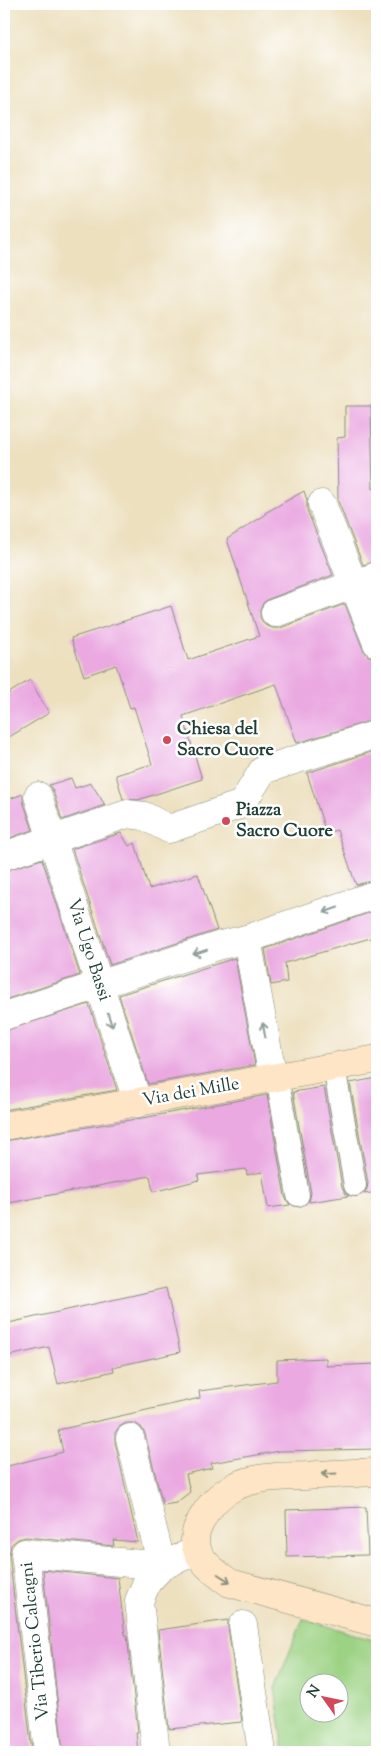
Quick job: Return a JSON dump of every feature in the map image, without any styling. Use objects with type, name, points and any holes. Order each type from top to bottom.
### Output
[{"type":"main road","name":"Via dei Mille","points":[[4,1126],[377,1059]]},
{"type":"main road","points":[[377,1472],[260,1478],[233,1487],[215,1500],[201,1518],[195,1534],[196,1550],[212,1571],[230,1582],[377,1623]]},
{"type":"street","points":[[322,504],[366,580],[377,644]]},
{"type":"street","points":[[274,613],[366,580]]},
{"type":"street","points":[[4,856],[127,814],[144,816],[169,829],[242,804],[263,770],[377,734]]},
{"type":"street","name":"Via Ugo Bassi","points":[[38,796],[138,1103]]},
{"type":"street","points":[[4,1016],[221,945],[247,939],[377,894]]},
{"type":"street","points":[[247,939],[298,1195]]},
{"type":"street","points":[[334,1067],[355,1185]]},
{"type":"street","points":[[130,1438],[162,1566]]},
{"type":"street","points":[[156,1752],[139,1601],[148,1582],[162,1566],[196,1550]]},
{"type":"street","name":"Via Tiberio Calcagni","points":[[48,1752],[25,1554],[162,1566]]},
{"type":"street","points":[[243,1625],[262,1752]]},
{"type":"green space","points":[[303,1619],[377,1641],[377,1752],[284,1752],[275,1688]]},
{"type":"building","points":[[345,406],[371,406],[373,489],[377,487],[377,561],[363,565],[338,501],[337,438],[345,437]]},
{"type":"building","points":[[304,491],[307,500],[307,510],[333,575],[269,599],[263,603],[260,618],[265,625],[280,628],[345,604],[363,649],[368,656],[377,658],[377,719],[297,743],[276,684],[183,716],[202,779],[138,800],[123,799],[116,775],[152,764],[134,707],[130,708],[116,665],[84,676],[71,638],[171,606],[188,660],[259,636],[227,539],[265,515],[265,513]]},
{"type":"building","points":[[30,680],[49,713],[4,740],[4,696]]},
{"type":"building","points":[[377,750],[377,879],[356,885],[337,830],[326,833],[307,773]]},
{"type":"building","points":[[71,778],[75,788],[91,783],[105,805],[62,820],[53,791],[49,785]]},
{"type":"building","points":[[23,794],[23,801],[33,830],[4,840],[4,801]]},
{"type":"building","points":[[121,833],[129,846],[135,843],[149,889],[198,874],[217,930],[110,965],[72,849]]},
{"type":"building","points":[[42,859],[80,975],[4,1000],[4,871]]},
{"type":"building","points":[[377,910],[377,936],[285,963],[287,982],[271,985],[265,949]]},
{"type":"building","points":[[235,958],[255,1065],[148,1084],[119,995]]},
{"type":"building","points":[[89,1004],[117,1090],[4,1110],[4,1031]]},
{"type":"building","points":[[377,1078],[377,1192],[364,1194],[368,1183],[350,1083]]},
{"type":"building","points":[[324,1087],[342,1187],[349,1196],[309,1202],[311,1193],[293,1092]]},
{"type":"building","points":[[267,1095],[285,1197],[290,1205],[268,1208],[262,1172],[247,1175],[246,1169],[198,1175],[199,1180],[153,1192],[150,1176],[4,1204],[4,1141]]},
{"type":"building","points":[[166,1288],[180,1352],[113,1367],[114,1371],[58,1384],[49,1347],[4,1357],[4,1324]]},
{"type":"building","points":[[326,1358],[326,1366],[377,1364],[377,1449],[280,1451],[211,1463],[212,1468],[186,1474],[190,1492],[176,1503],[163,1505],[145,1434],[141,1427],[135,1423],[126,1423],[119,1427],[115,1433],[115,1442],[138,1542],[113,1540],[114,1546],[26,1537],[18,1539],[11,1545],[9,1555],[32,1752],[4,1752],[4,1467],[63,1452],[58,1430],[200,1398],[199,1391],[277,1381],[277,1360]]},
{"type":"building","points":[[366,1507],[368,1555],[287,1557],[286,1510]]},
{"type":"building","points":[[43,1570],[118,1578],[125,1635],[127,1635],[138,1732],[136,1732],[138,1752],[63,1752]]},
{"type":"building","points":[[228,1620],[242,1722],[169,1729],[158,1630]]},
{"type":"place","name":"Chiesa del Sacro Cuore","points":[[167,740]]},
{"type":"place","name":"Piazza Sacro Cuore","points":[[226,821]]}]
